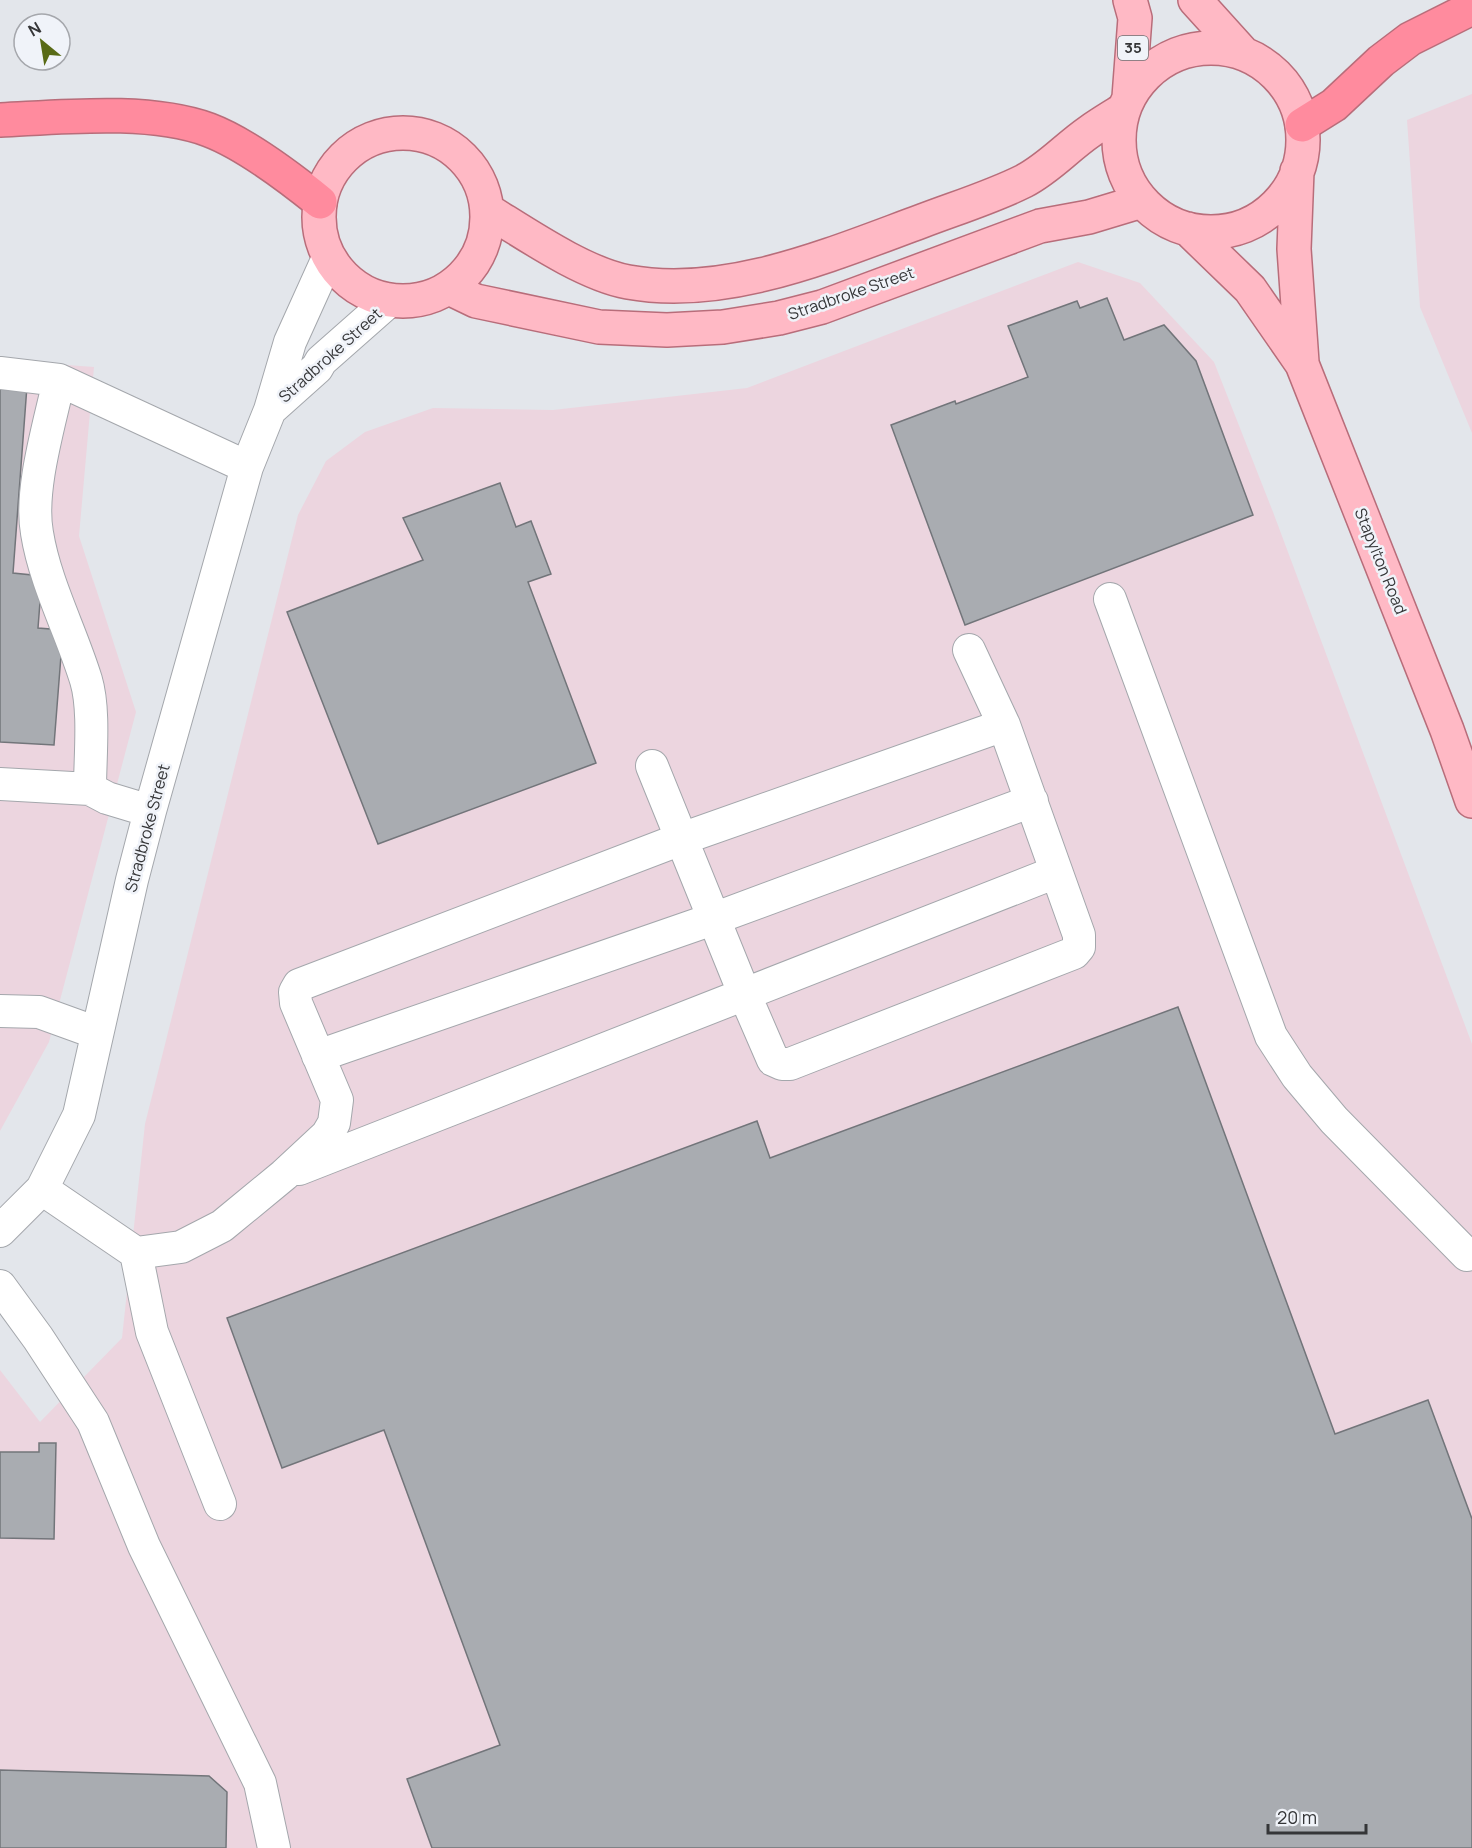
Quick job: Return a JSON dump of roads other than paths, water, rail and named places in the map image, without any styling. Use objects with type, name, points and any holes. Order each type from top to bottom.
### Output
[{"type":"highway","points":[[1302,125],[1334,105],[1381,61],[1410,39],[1472,8]]},
{"type":"highway","points":[[0,120],[147,117],[177,121],[209,130],[233,142],[297,183],[320,202]]},
{"type":"main road","name":"35","points":[[1126,103],[1135,18],[1130,0]]},
{"type":"main road","points":[[1195,0],[1243,53]]},
{"type":"main road","points":[[488,210],[546,247],[593,270],[626,282],[665,285],[715,284],[761,275],[814,260],[1023,181],[1049,165],[1126,103],[1145,75],[1166,59],[1191,50],[1217,48],[1243,53],[1265,65],[1282,81],[1295,102],[1302,125],[1303,149],[1297,171],[1287,191],[1272,208],[1254,221],[1233,229],[1211,232],[1188,229],[1163,219],[1142,201],[1128,181],[1120,158],[1118,134],[1126,103]]},
{"type":"main road","points":[[394,133],[420,135],[446,144],[466,161],[481,183],[488,210],[486,232],[479,254],[466,273],[449,288],[430,297],[410,301],[389,301],[365,293],[344,278],[328,258],[320,231],[320,202],[329,176],[345,156],[368,141],[394,133]]},
{"type":"main road","name":"Stapylton Road","points":[[1297,171],[1294,249],[1302,364]]},
{"type":"main road","name":"Stradbroke Street","points":[[449,288],[476,301],[599,327],[668,330],[723,327],[779,318],[822,306],[1040,226],[1089,218],[1142,201]]},
{"type":"main road","name":"Stapylton Road","points":[[1188,229],[1250,289],[1302,364],[1465,768],[1472,801]]},
{"type":"street","name":"Stradbroke Street","points":[[0,1231],[42,1189],[80,1115],[97,1033],[150,811],[247,467],[270,410],[290,342],[328,258]]},
{"type":"street","name":"Stradbroke Street","points":[[270,410],[389,301]]},
{"type":"street","points":[[0,372],[59,380],[247,467]]},
{"type":"street","points":[[59,380],[35,496],[36,532],[48,575],[87,682],[90,717],[90,789]]},
{"type":"street","points":[[1110,599],[1271,1036],[1296,1076],[1334,1120],[1467,1255]]},
{"type":"street","points":[[652,766],[713,919],[773,1060],[782,1064],[790,1064],[1074,953],[1079,947],[1078,935],[1004,724],[969,650]]},
{"type":"street","points":[[42,1189],[136,1253],[181,1247],[222,1226],[284,1175],[327,1135],[334,1123],[337,1100],[296,1002],[295,992],[299,985],[681,839],[1004,724]]},
{"type":"street","points":[[0,784],[90,789],[106,798],[150,811]]},
{"type":"street","points":[[318,1056],[713,919],[1032,801]]},
{"type":"street","points":[[284,1175],[1056,872]]},
{"type":"street","points":[[0,1011],[39,1012],[97,1033]]},
{"type":"street","points":[[136,1253],[152,1332],[220,1504]]},
{"type":"street","points":[[0,1286],[38,1338],[93,1422],[144,1546],[260,1782],[274,1848]]}]
